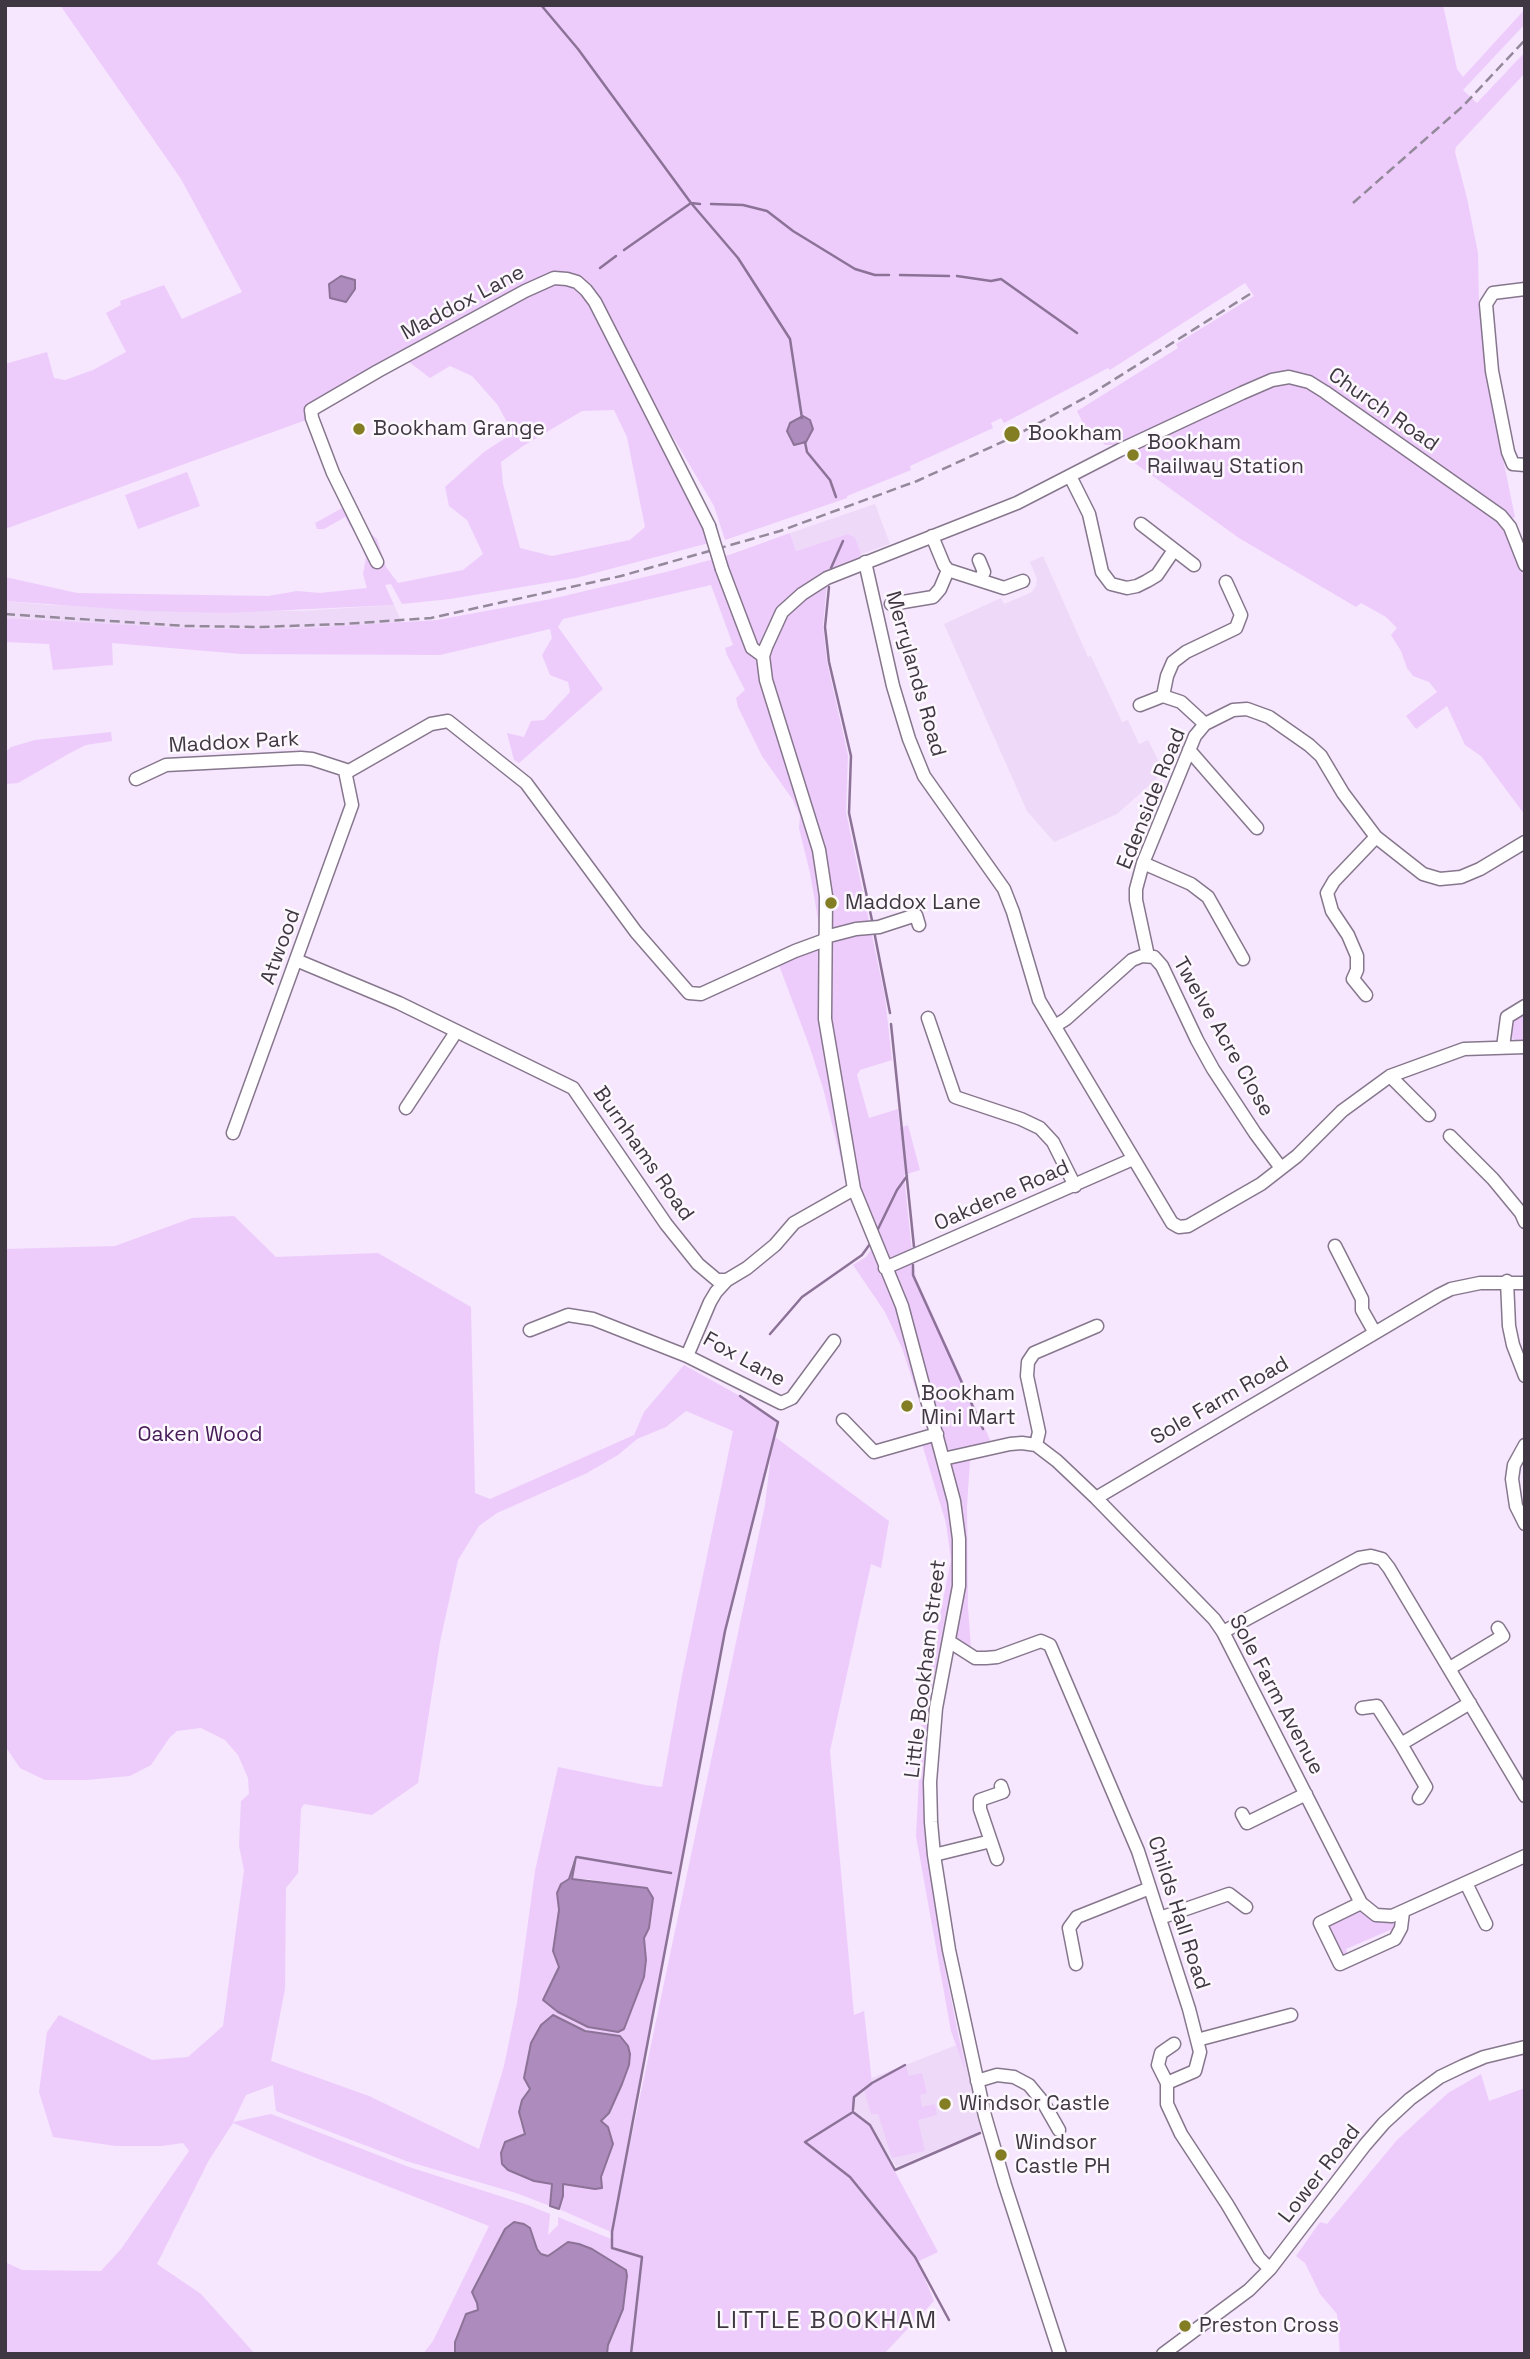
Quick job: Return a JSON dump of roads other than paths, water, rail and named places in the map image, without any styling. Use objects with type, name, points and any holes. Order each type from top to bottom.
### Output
[{"type":"street","name":"Maddox Lane","points":[[377,562],[333,473],[311,410],[541,282],[554,278],[577,282],[595,302],[709,526],[752,648],[764,656]]},
{"type":"street","points":[[1525,289],[1500,291],[1489,295],[1486,304],[1492,371],[1508,452],[1513,464],[1525,465]]},
{"type":"street","name":"Church Road","points":[[802,594],[827,578],[1017,503],[1120,450],[1272,380],[1289,377],[1310,382],[1500,516],[1510,527],[1525,565]]},
{"type":"street","points":[[1070,477],[1089,514],[1102,572],[1111,584],[1126,588],[1147,581],[1157,575],[1174,550]]},
{"type":"street","points":[[1141,524],[1194,565]]},
{"type":"street","points":[[932,536],[948,570],[1004,588],[1023,581]]},
{"type":"street","points":[[979,559],[984,572],[980,579]]},
{"type":"street","name":"Merrylands Road","points":[[865,562],[893,685],[918,762],[942,803],[1004,889],[1039,1000],[1172,1223],[1179,1227],[1197,1222],[1240,1198],[1281,1168]]},
{"type":"street","points":[[891,604],[933,597],[940,589],[948,570]]},
{"type":"street","points":[[1163,695],[1173,662],[1186,652],[1236,628],[1241,615],[1226,582]]},
{"type":"street","name":"Little Bookham Street","points":[[802,594],[789,604],[777,620],[764,656],[766,680],[819,850],[826,896],[825,1019],[854,1189],[902,1306],[954,1501],[960,1539],[959,1586],[936,1708],[930,1782],[934,1855],[949,1950],[977,2081],[1005,2185],[1060,2354]]},
{"type":"street","points":[[1140,705],[1163,695],[1181,702],[1205,724]]},
{"type":"street","name":"Edenside Road","points":[[1148,956],[1135,895],[1143,863],[1195,736],[1205,724],[1223,714],[1242,709],[1261,713],[1321,756],[1343,793],[1376,836],[1423,874],[1440,879],[1453,879],[1470,874],[1525,842]]},
{"type":"street","points":[[345,771],[358,767],[431,724],[448,720],[526,783],[636,932],[689,993],[701,994],[784,955],[852,929],[874,927],[916,915],[919,925]]},
{"type":"street","points":[[1189,750],[1257,828]]},
{"type":"street","name":"Maddox Park","points":[[136,779],[166,765],[301,758],[317,760],[345,771]]},
{"type":"street","name":"Atwood","points":[[233,1133],[352,805],[345,771]]},
{"type":"street","points":[[1366,995],[1353,979],[1357,970],[1357,956],[1348,935],[1332,911],[1327,893],[1334,881],[1376,836]]},
{"type":"street","points":[[1143,863],[1191,884],[1208,897],[1243,959]]},
{"type":"street","name":"Twelve Acre Close","points":[[1055,1026],[1125,964],[1137,957],[1148,956],[1159,961],[1213,1069],[1281,1168]]},
{"type":"street","name":"Burnhams Road","points":[[296,960],[399,1003],[572,1088],[666,1224],[698,1264],[714,1279],[727,1280]]},
{"type":"street","points":[[1503,1047],[1507,1017],[1525,1006]]},
{"type":"street","points":[[928,1018],[955,1097],[1027,1121],[1045,1132],[1075,1185]]},
{"type":"street","points":[[406,1108],[456,1032]]},
{"type":"street","points":[[1281,1168],[1342,1111],[1390,1076],[1464,1049],[1525,1047]]},
{"type":"street","points":[[1390,1076],[1429,1115]]},
{"type":"street","points":[[1450,1136],[1493,1179],[1521,1213],[1525,1222]]},
{"type":"street","name":"Oakdene Road","points":[[885,1268],[1133,1159]]},
{"type":"street","points":[[727,1280],[758,1261],[794,1223],[854,1189]]},
{"type":"street","points":[[1335,1246],[1362,1299],[1362,1310],[1375,1333]]},
{"type":"street","name":"Fox Lane","points":[[727,1280],[710,1302],[687,1356],[781,1403],[793,1398],[834,1341]]},
{"type":"street","points":[[1507,1281],[1509,1326],[1525,1376]]},
{"type":"street","name":"Sole Farm Road","points":[[1096,1498],[1451,1289],[1480,1283],[1525,1283]]},
{"type":"street","points":[[530,1330],[568,1315],[593,1319],[687,1356]]},
{"type":"street","points":[[1036,1445],[1039,1433],[1027,1376],[1028,1362],[1034,1353],[1097,1326]]},
{"type":"street","points":[[844,1420],[874,1452],[937,1434]]},
{"type":"street","points":[[943,1459],[1010,1444],[1036,1445],[1096,1498]]},
{"type":"street","points":[[1525,1445],[1514,1465],[1512,1479],[1516,1506],[1525,1524]]},
{"type":"street","name":"Sole Farm Avenue","points":[[1096,1498],[1214,1619],[1223,1632],[1361,1903]]},
{"type":"street","points":[[1223,1632],[1359,1558],[1371,1556],[1382,1559],[1525,1796]]},
{"type":"street","points":[[1450,1668],[1503,1636],[1498,1628]]},
{"type":"street","name":"Childs Hall Road","points":[[950,1642],[975,1658],[997,1657],[1041,1641],[1050,1645],[1128,1827],[1189,2009],[1199,2052],[1195,2071],[1167,2084]]},
{"type":"street","points":[[1401,1744],[1470,1703]]},
{"type":"street","points":[[1362,1708],[1377,1706],[1426,1787],[1419,1798]]},
{"type":"street","points":[[997,1859],[980,1809],[980,1800],[1003,1792],[1001,1786]]},
{"type":"street","points":[[1242,1814],[1247,1823],[1306,1794]]},
{"type":"street","points":[[934,1855],[991,1841]]},
{"type":"street","points":[[1403,1912],[1401,1928],[1395,1939],[1340,1964],[1320,1923],[1361,1903],[1376,1915],[1392,1916],[1525,1856]]},
{"type":"street","points":[[1466,1883],[1486,1924]]},
{"type":"street","points":[[1076,1964],[1069,1928],[1077,1917],[1150,1888]]},
{"type":"street","points":[[1160,1918],[1229,1894],[1246,1907]]},
{"type":"street","points":[[1197,2040],[1291,2015]]},
{"type":"street","points":[[1174,2044],[1161,2053],[1158,2065],[1167,2084],[1167,2104],[1181,2134],[1259,2258],[1270,2269]]},
{"type":"street","name":"Lower Road","points":[[1163,2354],[1249,2290],[1270,2269],[1365,2145],[1410,2099],[1440,2077],[1463,2066],[1485,2057],[1525,2047]]},
{"type":"street","points":[[977,2081],[1005,2076],[1029,2085],[1043,2102],[1059,2130]]},
{"type":"waterway","points":[[541,5],[578,49],[691,203],[738,258],[790,339],[802,418]]},
{"type":"waterway","points":[[624,250],[691,203],[700,204]]},
{"type":"waterway","points":[[711,204],[743,205],[767,211],[793,231],[855,269],[875,275],[889,275]]},
{"type":"waterway","points":[[600,268],[616,256]]},
{"type":"waterway","points":[[900,275],[949,276]]},
{"type":"waterway","points":[[957,276],[991,281],[1001,279],[1077,333]]},
{"type":"waterway","points":[[805,442],[807,452],[830,480],[836,497]]},
{"type":"waterway","points":[[831,568],[843,541]]},
{"type":"waterway","points":[[829,587],[825,627],[829,662],[851,756],[849,813],[873,925]]},
{"type":"waterway","points":[[874,931],[890,1013]]},
{"type":"waterway","points":[[891,1024],[914,1247]]},
{"type":"waterway","points":[[878,1229],[907,1176]]},
{"type":"waterway","points":[[770,1334],[802,1297],[862,1255],[870,1244]]},
{"type":"waterway","points":[[913,1265],[913,1275],[983,1429]]},
{"type":"waterway","points":[[631,2354],[642,2257],[612,2248],[612,2232],[725,1631],[778,1422],[740,1396]]},
{"type":"waterway","points":[[577,1857],[671,1873]]},
{"type":"waterway","points":[[853,2110],[854,2097],[872,2083],[905,2065]]},
{"type":"waterway","points":[[853,2112],[805,2142],[850,2177],[915,2257],[949,2320]]},
{"type":"waterway","points":[[853,2112],[870,2125],[895,2170],[980,2133]]},
{"type":"railway","points":[[1353,203],[1463,106],[1525,40]]},
{"type":"railway","points":[[5,614],[186,626],[344,624],[431,618],[621,576],[780,531],[917,481],[1013,437],[1088,396],[1250,294]]},
{"type":"place","name":"Bookham Grange","points":[[359,429]]},
{"type":"place","name":"Bookham","points":[[1012,434]]},
{"type":"place","name":"Bookham Railway Station","points":[[1133,455]]},
{"type":"place","name":"Maddox Lane","points":[[831,903]]},
{"type":"place","name":"Bookham Mini Mart","points":[[907,1406]]},
{"type":"place","name":"Windsor Castle","points":[[945,2104]]},
{"type":"place","name":"Windsor Castle PH","points":[[1001,2155]]},
{"type":"place","name":"Preston Cross","points":[[1185,2326]]},
{"type":"district","name":"LITTLE BOOKHAM","points":[[827,2321]]},
{"type":"park label","name":"Oaken Wood","points":[[200,1435]]}]
